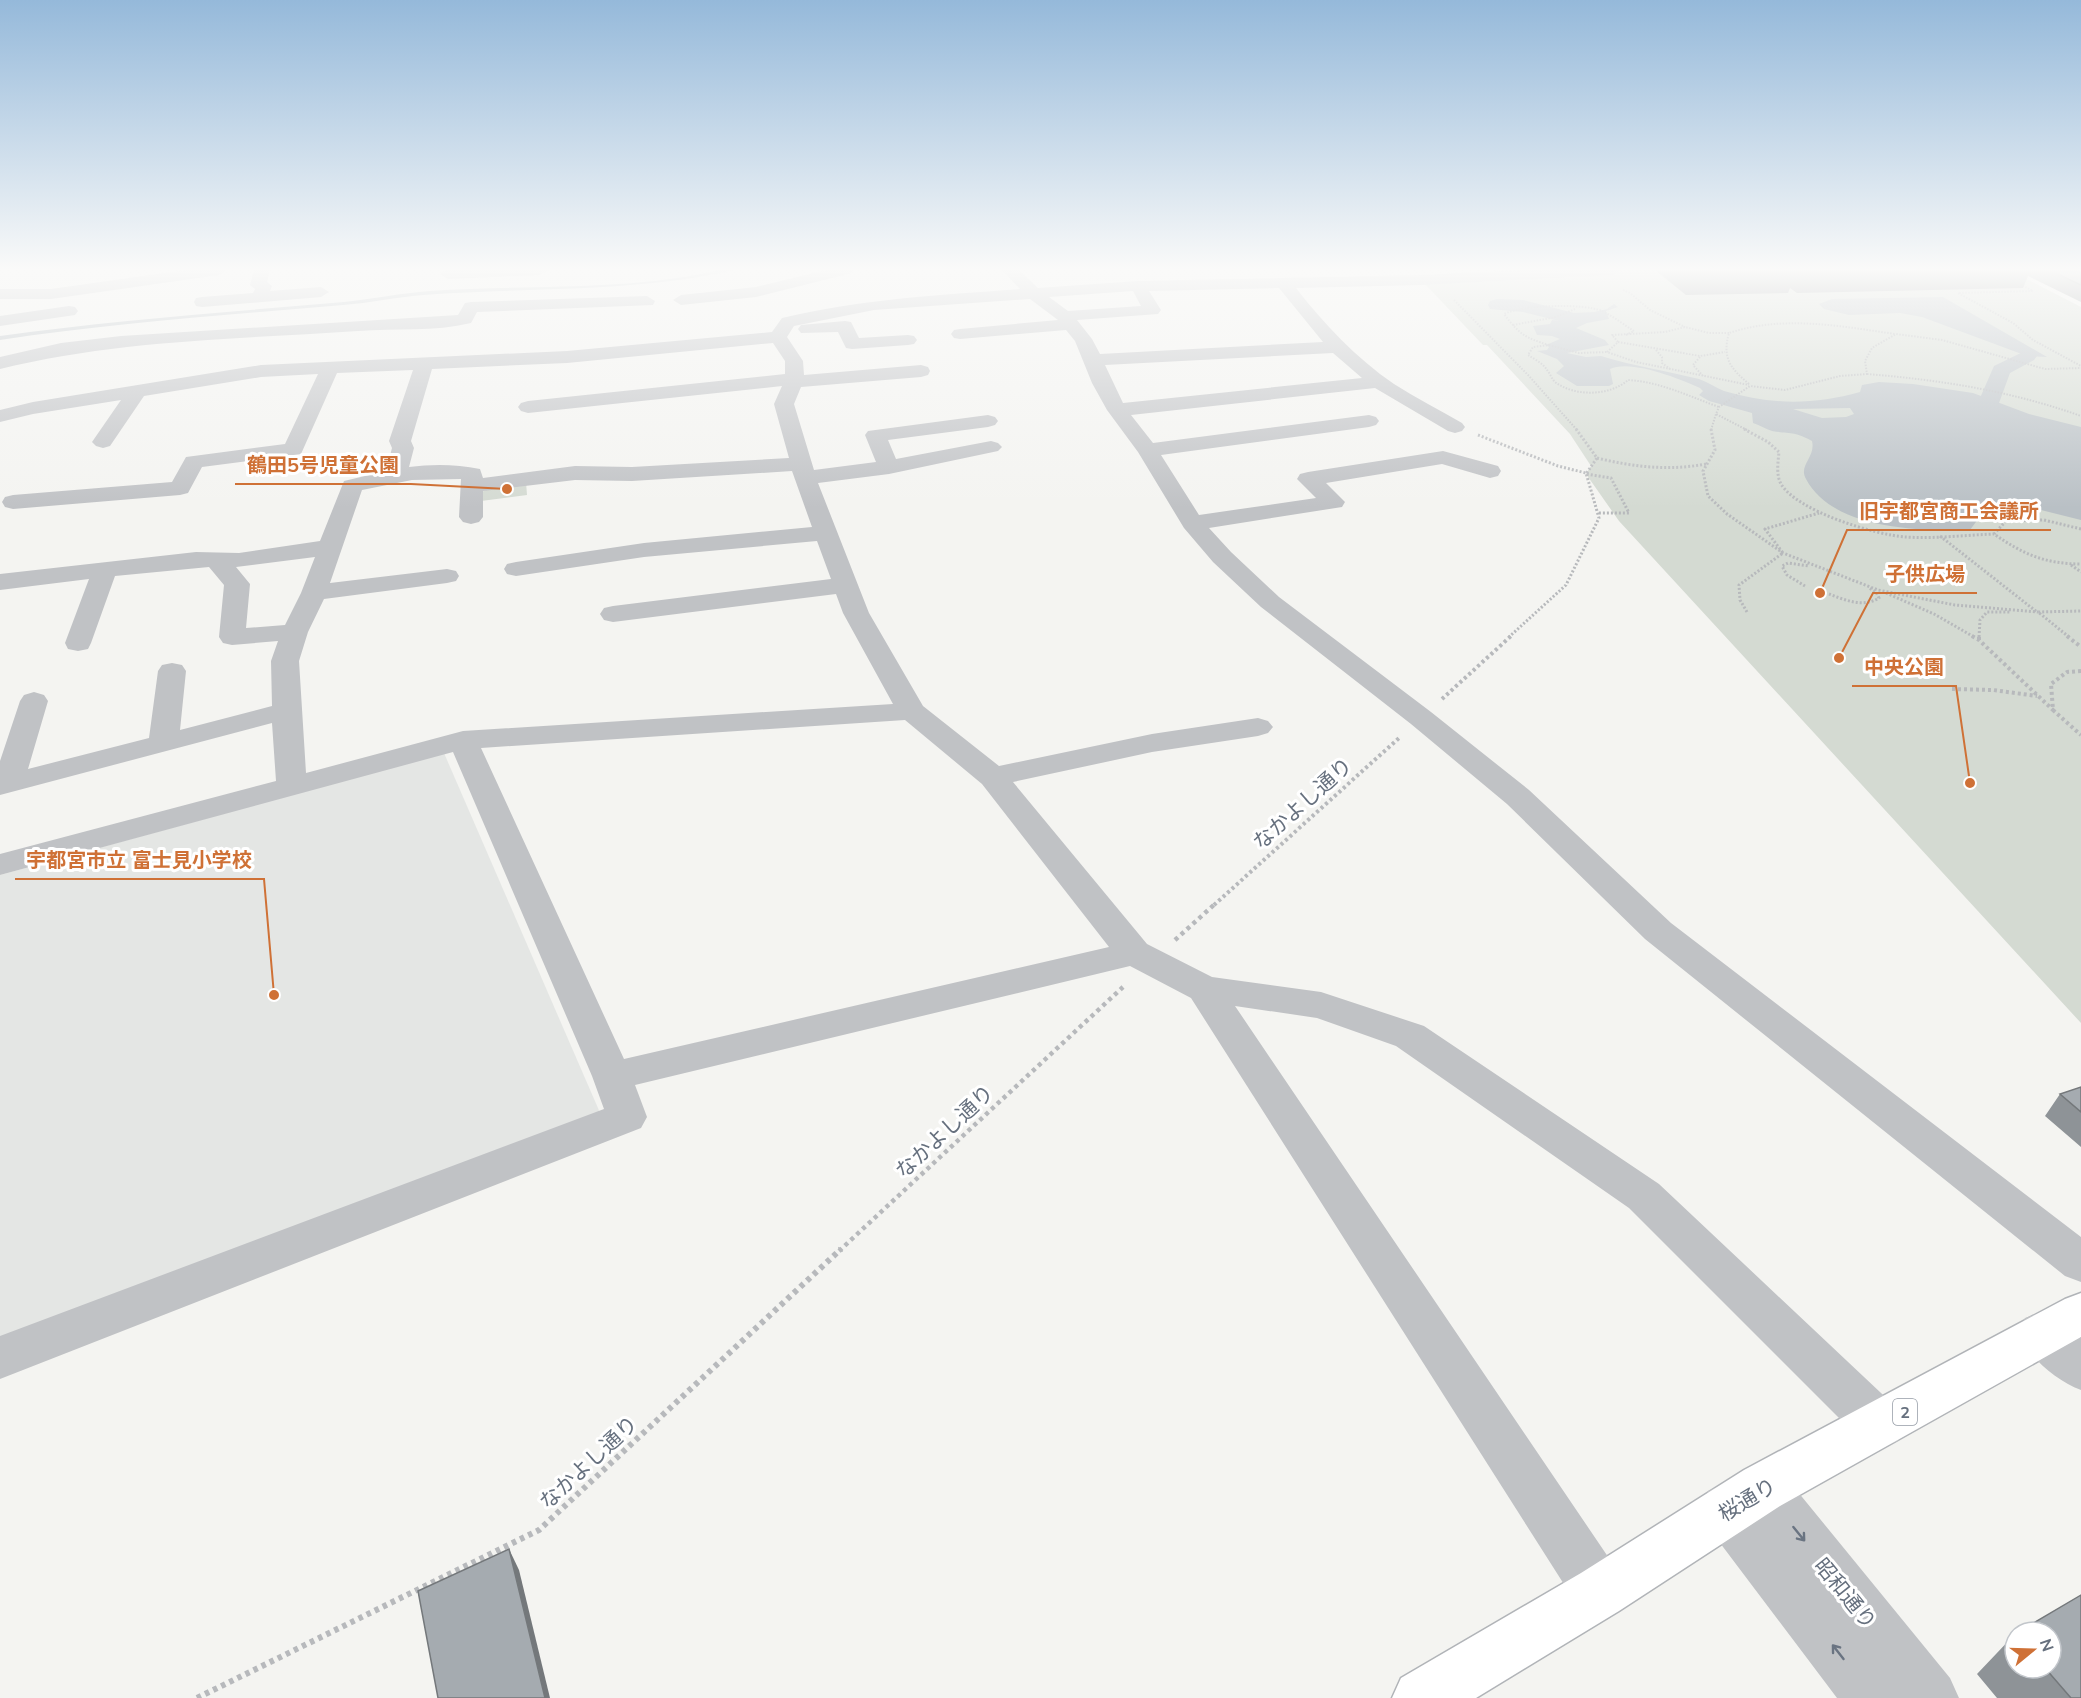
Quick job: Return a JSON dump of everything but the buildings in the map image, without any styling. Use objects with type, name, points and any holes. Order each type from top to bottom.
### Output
[{"type":"main road","name":"桜通り","points":[[1421,1698],[1600,1592],[1745,1499],[2061,1323]]},
{"type":"street","points":[[0,363],[55,349]]},
{"type":"street","points":[[209,354],[256,349]]},
{"type":"street","points":[[0,416],[33,408],[261,371],[567,357],[629,349]]},
{"type":"street","points":[[790,349],[794,361],[794,380],[784,404],[802,471],[856,612],[912,711],[993,777],[1143,957],[1204,989],[1321,1005],[1410,1036],[1644,1196],[1880,1425]]},
{"type":"street","points":[[1088,349],[1102,383],[1117,410],[1148,450],[1192,523],[1222,557],[1270,602],[1421,718],[1518,797],[1658,931],[2081,1263]]},
{"type":"street","points":[[1094,360],[1296,349]]},
{"type":"street","points":[[1341,349],[1379,382],[1455,427]]},
{"type":"street","points":[[395,477],[402,448],[400,441],[425,362]]},
{"type":"street","points":[[153,367],[152,374],[159,388]]},
{"type":"street","points":[[6,508],[97,495],[180,488],[194,462],[293,449],[330,368]]},
{"type":"street","points":[[528,407],[794,380],[921,371]]},
{"type":"street","points":[[1117,410],[1379,382]]},
{"type":"street","points":[[103,442],[137,391]]},
{"type":"street","points":[[889,467],[875,435],[988,421]]},
{"type":"street","points":[[1148,450],[1370,421]]},
{"type":"street","points":[[472,486],[575,473],[802,471],[889,467],[991,447]]},
{"type":"street","points":[[1192,523],[1334,502],[1308,479],[1443,457],[1490,471]]},
{"type":"street","points":[[292,788],[285,661],[295,632],[314,593],[352,486],[377,479],[455,471],[472,474],[471,517]]},
{"type":"street","points":[[516,569],[644,550],[825,533]]},
{"type":"street","points":[[0,582],[196,560],[217,561],[331,547]]},
{"type":"street","points":[[217,561],[237,584],[232,637],[295,632]]},
{"type":"street","points":[[78,643],[105,570]]},
{"type":"street","points":[[314,593],[447,576]]},
{"type":"street","points":[[613,614],[844,585]]},
{"type":"street","points":[[163,745],[172,671]]},
{"type":"street","points":[[4,785],[34,701]]},
{"type":"street","points":[[4,785],[286,711]]},
{"type":"street","points":[[0,865],[463,740],[912,711]]},
{"type":"street","points":[[993,777],[1152,743],[1258,728]]},
{"type":"street","points":[[0,1358],[627,1117],[612,1076],[463,740]]},
{"type":"street","points":[[612,1076],[1143,957]]},
{"type":"street","points":[[1204,989],[1600,1592]]},
{"type":"street","points":[[2061,1323],[2081,1368]]},
{"type":"street","points":[[1745,1499],[1873,1698]]},
{"type":"street","name":"昭和通り","points":[[1745,1499],[1930,1698]]},
{"type":"path","points":[[1502,349],[1557,405],[1584,437],[1597,458],[1630,467],[1662,469],[1707,464]]},
{"type":"path","points":[[1532,349],[1528,355],[1547,368],[1549,375],[1557,383],[1570,388],[1591,392],[1612,391],[1623,387],[1628,380],[1647,380],[1668,385],[1719,407]]},
{"type":"path","points":[[1565,349],[1579,353],[1607,352],[1707,378],[1785,390],[1840,376],[1867,374],[1916,377],[1984,388],[2081,416]]},
{"type":"path","points":[[1607,352],[1610,349]]},
{"type":"path","points":[[1654,349],[1662,357],[1662,363],[1672,370]]},
{"type":"path","points":[[1662,349],[1700,356],[1725,352],[1728,367],[1750,386]]},
{"type":"path","points":[[1867,374],[1865,361],[1871,349]]},
{"type":"path","points":[[1977,349],[2045,369],[2081,367]]},
{"type":"path","points":[[2049,349],[2081,367]]},
{"type":"path","points":[[1700,356],[1693,365],[1699,374],[1707,378]]},
{"type":"path","points":[[1750,386],[1719,407],[1716,414],[1711,429],[1714,450],[1703,471],[1708,496],[1727,514],[1783,553],[1855,580],[1934,614],[1979,640],[2081,735]]},
{"type":"path","points":[[1716,414],[1768,442],[1779,452],[1778,468],[1781,485],[1804,505],[1820,513],[1891,537],[1994,534],[2022,553],[2070,564],[2081,564]]},
{"type":"path","points":[[1455,427],[1558,466],[1611,478],[1629,513],[1597,513],[1586,474]]},
{"type":"path","points":[[1586,474],[1597,458]]},
{"type":"path","name":"なかよし通り","points":[[197,1698],[539,1530],[1143,957],[1421,718],[1566,585],[1599,518],[1597,513]]},
{"type":"path","points":[[1783,553],[1766,529],[1820,513]]},
{"type":"path","points":[[1994,534],[2006,521],[2044,520],[2081,530]]},
{"type":"path","points":[[1940,536],[2081,647]]},
{"type":"path","points":[[1747,612],[1740,600],[1739,585],[1783,553]]},
{"type":"path","points":[[1805,586],[1787,574],[1782,566],[1788,563],[1826,569]]},
{"type":"path","points":[[2070,564],[2081,572]]},
{"type":"path","points":[[1829,594],[1866,603],[1875,602],[1879,598],[1876,592],[1855,580]]},
{"type":"path","points":[[1878,590],[1955,605],[2038,612]]},
{"type":"path","points":[[1979,640],[1980,620],[1987,612],[2081,611]]},
{"type":"path","points":[[2053,710],[2051,684],[2067,672],[2081,671]]},
{"type":"path","points":[[1952,689],[1993,690],[2037,696]]},
{"type":"shaded area","points":[[1491,349],[2081,349],[2081,1023],[1619,521],[1586,474],[1591,466],[1570,434]]},
{"type":"shaded area","points":[[1587,349],[1567,353],[1586,357],[1601,356],[1699,379],[1741,396],[1775,401],[1809,401],[1843,396],[1860,392],[1862,385],[1879,382],[1913,384],[1973,393],[2029,414],[2081,427],[2081,520],[2041,510],[1984,511],[1970,530],[1927,530],[1879,524],[1857,518],[1836,509],[1819,496],[1806,479],[1804,469],[1812,452],[1812,441],[1796,434],[1772,431],[1753,423],[1752,413],[1709,401],[1699,395],[1703,391],[1700,388],[1655,371],[1630,366],[1619,367],[1610,369],[1613,384],[1609,386],[1577,386],[1556,373],[1564,366],[1557,359],[1537,351]],"holes":[[[1850,408],[1854,414],[1846,417],[1822,418],[1793,409]]]},
{"type":"shaded area","points":[[2009,349],[2034,349],[2047,357],[2027,356]]},
{"type":"shaded area","points":[[526,482],[527,495],[481,501],[482,492],[493,486]]},
{"type":"shaded area","points":[[444,753],[601,1115],[0,1345],[0,875]]},
{"type":"waterway","points":[[1991,398],[2001,370],[2027,356]]},
{"type":"place","name":"鶴田5号児童公園","points":[[507,489]]},
{"type":"place","name":"旧宇都宮商工会議所","points":[[1820,593]]},
{"type":"place","name":"子供広場","points":[[1839,658]]},
{"type":"place","name":"中央公園","points":[[1970,783]]},
{"type":"place","name":"宇都宮市立 富士見小学校","points":[[274,995]]}]
